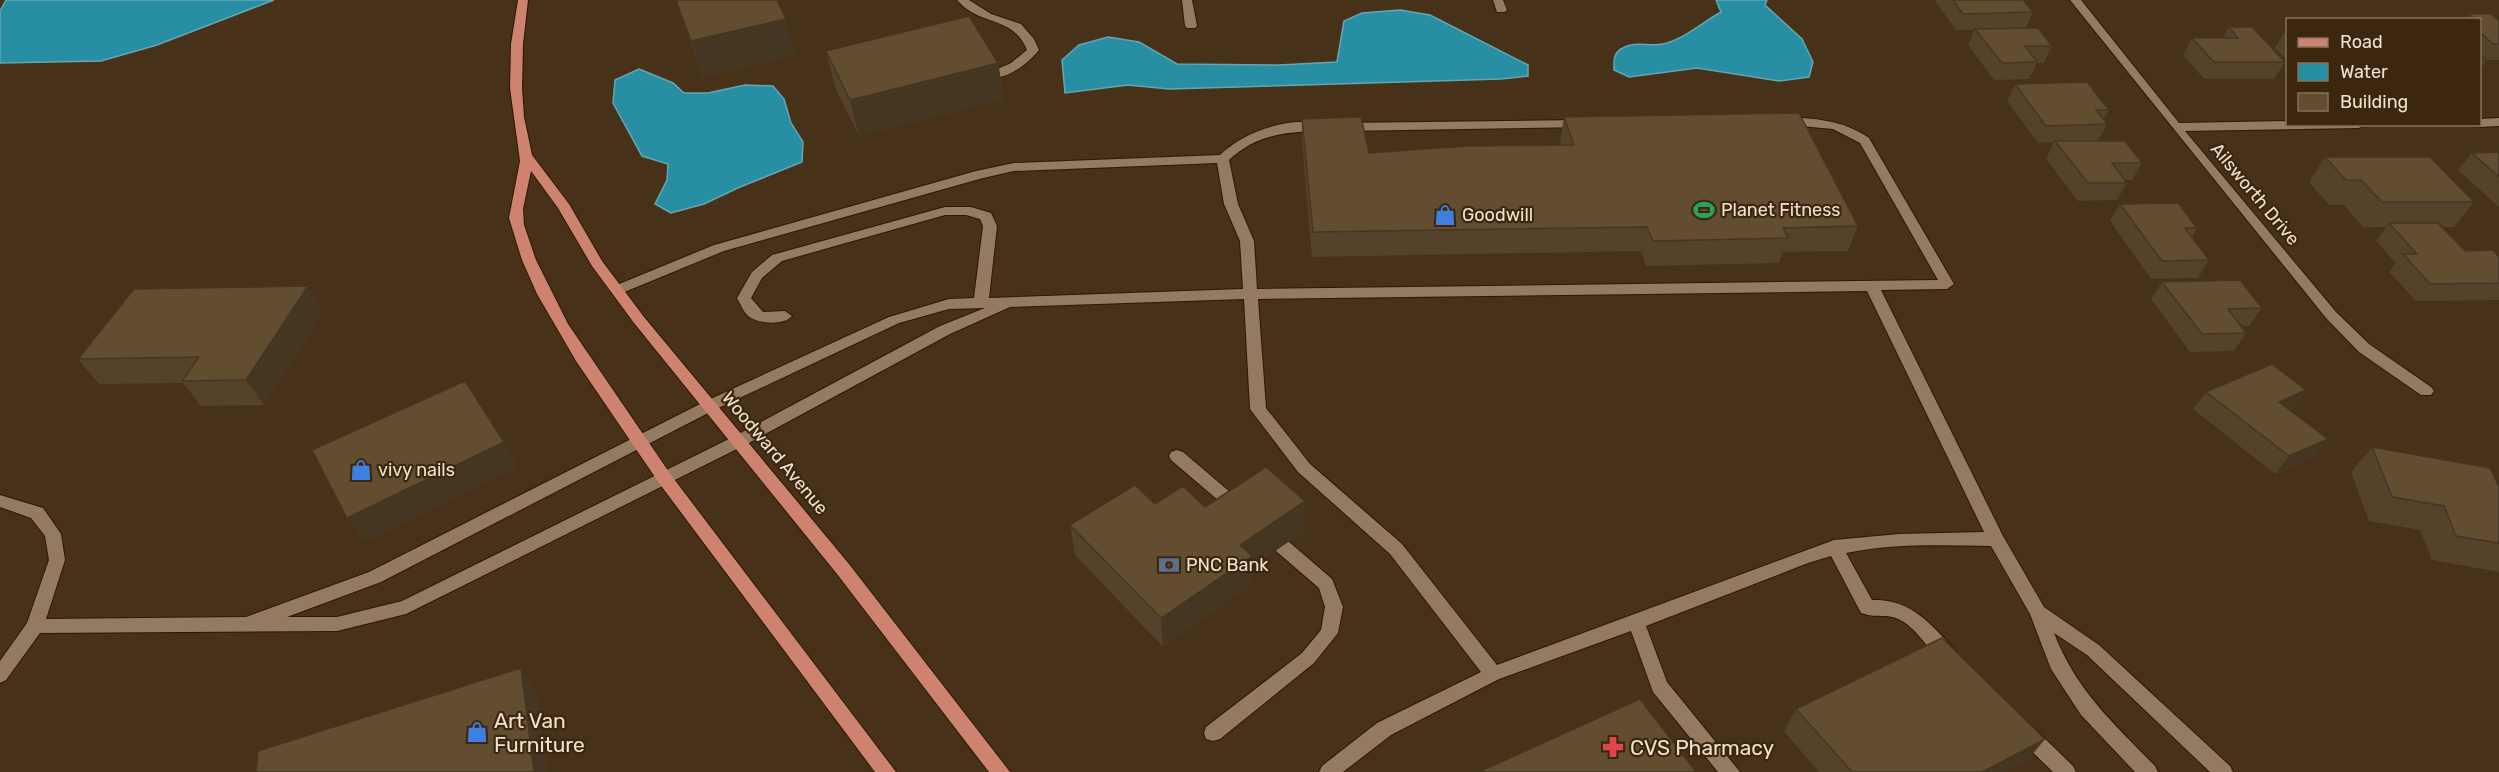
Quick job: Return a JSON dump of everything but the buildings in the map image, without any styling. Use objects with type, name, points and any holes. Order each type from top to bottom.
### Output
[{"type":"main road","name":"Woodward Avenue","points":[[523,0],[516,38],[515,77],[518,118],[526,156],[516,222],[538,278],[577,354],[641,441],[665,479],[886,772]]},
{"type":"main road","name":"Woodward Avenue","points":[[526,156],[564,207],[597,264],[617,290],[843,569],[1000,772]]},
{"type":"street","points":[[963,0],[979,13],[1012,23],[1029,35],[1034,50],[1025,60],[1017,67],[992,75]]},
{"type":"street","points":[[1187,0],[1191,26]]},
{"type":"street","name":"Ailsworth Drive","points":[[2075,0],[2331,315],[2364,348],[2426,391]]},
{"type":"street","points":[[243,626],[375,577],[709,406],[894,320],[949,304],[1014,300],[1250,294],[1947,284],[1865,141],[1854,132],[1832,125],[1805,121],[1770,121]]},
{"type":"street","points":[[2481,123],[2499,122]]},
{"type":"street","points":[[617,290],[719,248],[1014,167],[1223,159],[1237,144],[1262,133],[1288,128],[1593,124]]},
{"type":"street","points":[[2176,127],[2286,125]]},
{"type":"street","points":[[1223,159],[1231,204],[1247,241],[1258,409],[1304,468],[1396,549],[1493,674]]},
{"type":"street","points":[[785,316],[762,318],[750,312],[744,298],[760,268],[777,258],[945,211],[975,211],[986,216],[990,226],[981,302]]},
{"type":"street","points":[[1872,286],[1996,539],[2038,612],[2058,664],[2087,709],[2148,772]]},
{"type":"street","points":[[35,626],[336,624],[406,607],[579,518],[665,479],[739,441],[945,330],[1014,300]]},
{"type":"street","points":[[1177,456],[1243,512]]},
{"type":"street","points":[[0,501],[37,513],[53,534],[57,560],[35,626],[0,675]]},
{"type":"street","points":[[1329,772],[1384,729],[1493,674],[1834,547],[1902,539],[1996,539]]},
{"type":"street","points":[[1213,733],[1308,658],[1329,633],[1334,607],[1326,584],[1282,546]]},
{"type":"street","points":[[1834,547],[1867,608],[1884,605],[1903,610],[1960,666]]},
{"type":"street","points":[[2038,612],[2093,650],[2223,772]]},
{"type":"street","points":[[1636,622],[1659,686],[1730,772]]},
{"type":"street","points":[[2017,723],[2066,772]]},
{"type":"water","points":[[6,0],[274,0],[157,45],[101,61],[0,63],[0,11]]},
{"type":"water","points":[[1716,0],[1767,0],[1765,5],[1802,39],[1813,62],[1809,77],[1779,81],[1697,68],[1629,77],[1614,70],[1615,55],[1618,51],[1636,44],[1657,45],[1678,39],[1721,12]]},
{"type":"water","points":[[1400,10],[1430,15],[1528,65],[1528,76],[1501,79],[1169,89],[1128,85],[1065,93],[1062,60],[1079,45],[1108,37],[1139,42],[1177,64],[1279,65],[1337,62],[1344,21],[1362,13]]},
{"type":"water","points":[[639,69],[673,83],[684,93],[708,93],[745,85],[773,86],[784,99],[791,123],[803,142],[802,162],[704,204],[671,213],[655,204],[667,180],[668,164],[642,156],[613,103],[615,80]]},
{"type":"place","name":"Planet Fitness","points":[[1704,210]]},
{"type":"place","name":"Goodwill","points":[[1445,215]]},
{"type":"place","name":"vivy nails","points":[[361,470]]},
{"type":"place","name":"PNC Bank","points":[[1169,565]]},
{"type":"place","name":"Art Van Furniture","points":[[477,732]]},
{"type":"place","name":"CVS Pharmacy","points":[[1613,747]]}]
